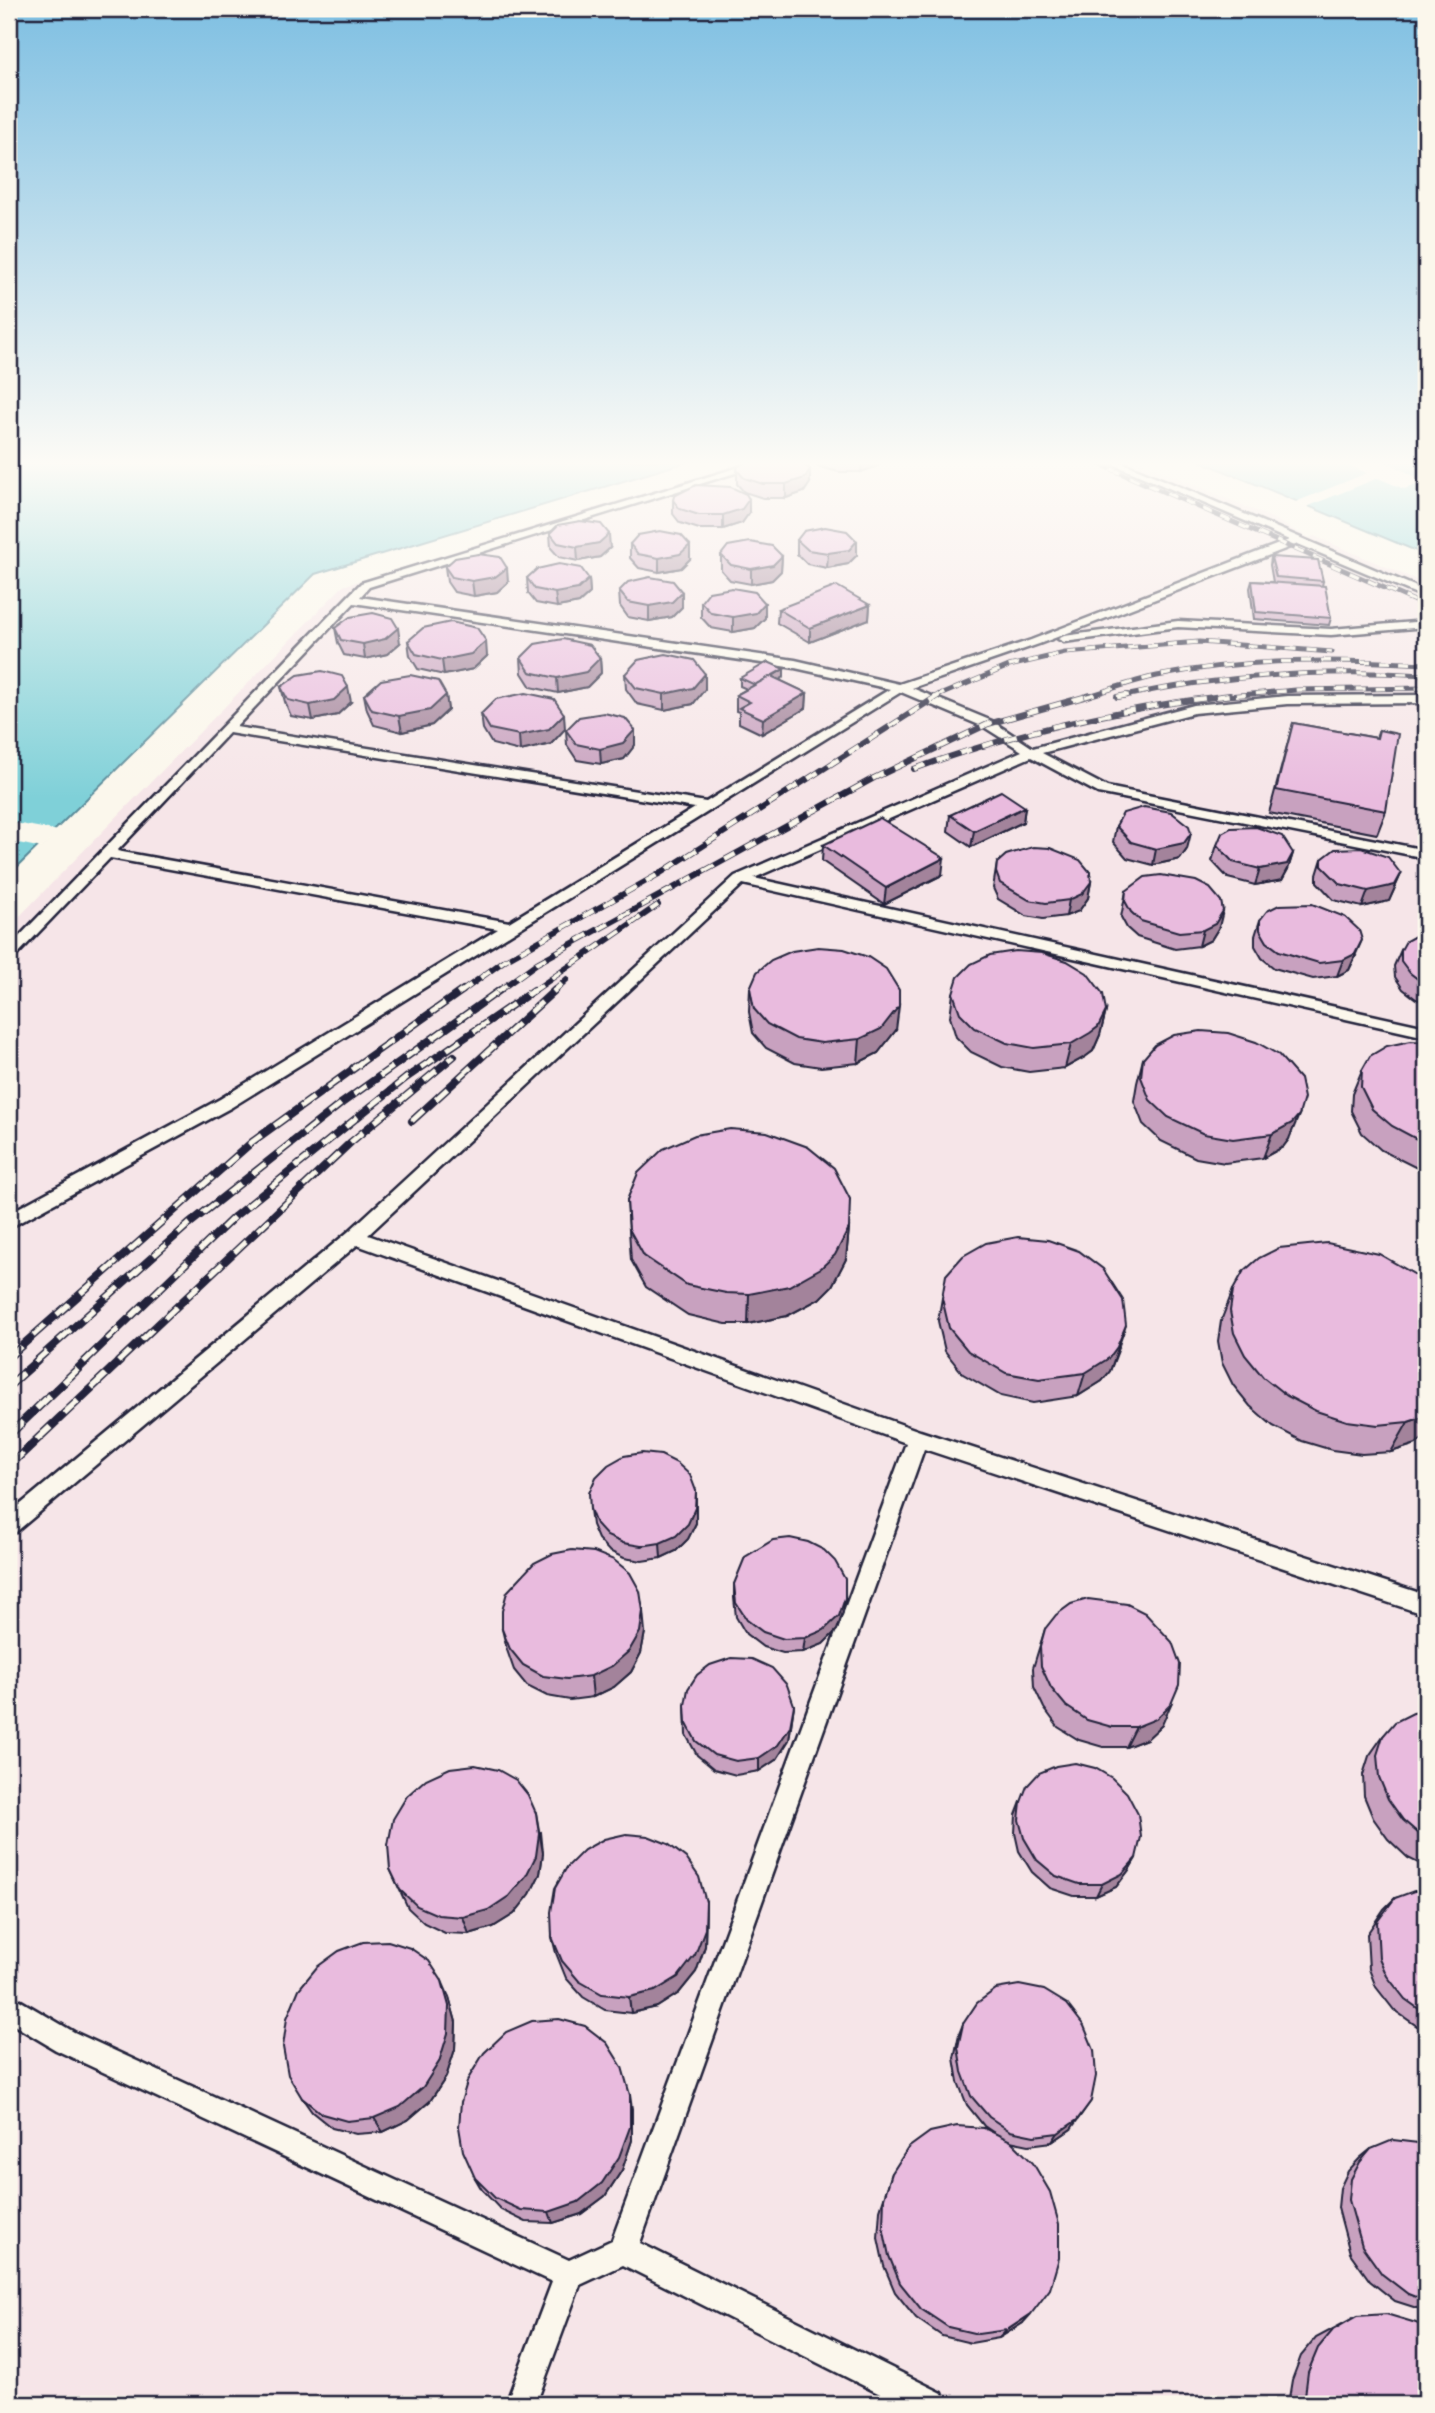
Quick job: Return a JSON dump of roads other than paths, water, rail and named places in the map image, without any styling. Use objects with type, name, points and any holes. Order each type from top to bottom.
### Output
[{"type":"lane","points":[[9,954],[365,585],[402,574]]},
{"type":"lane","points":[[9,1221],[226,1103],[900,688],[1035,642],[1212,574]]},
{"type":"lane","points":[[1377,574],[1426,595]]},
{"type":"lane","points":[[351,599],[795,664],[900,688],[931,698],[988,724],[1031,752],[1102,790],[1426,854]]},
{"type":"lane","points":[[1035,642],[1178,624],[1331,632],[1426,624]]},
{"type":"lane","points":[[9,1525],[354,1237],[740,878],[1031,752],[1194,709],[1287,700],[1426,699]]},
{"type":"lane","points":[[226,729],[707,806]]},
{"type":"lane","points":[[106,853],[512,926]]},
{"type":"lane","points":[[740,878],[1426,1032]]},
{"type":"lane","points":[[354,1237],[918,1439],[1426,1605]]},
{"type":"lane","points":[[521,2404],[569,2275],[623,2250],[918,1439]]},
{"type":"lane","points":[[9,2007],[65,2042],[569,2275]]},
{"type":"lane","points":[[623,2250],[931,2404]]},
{"type":"water","points":[[9,574],[316,574],[315,574],[9,875]]},
{"type":"railway","points":[[1352,574],[1426,606]]},
{"type":"railway","points":[[938,696],[1009,666],[1065,653],[1199,642],[1332,652]]},
{"type":"railway","points":[[1085,697],[1157,676],[1224,666],[1291,661],[1426,664]]},
{"type":"railway","points":[[1119,697],[1195,683],[1272,676],[1348,673],[1426,675]]},
{"type":"railway","points":[[1216,697],[1296,690],[1426,688]]},
{"type":"railway","points":[[497,992],[537,963],[874,778],[988,724],[1091,695]]},
{"type":"railway","points":[[1117,697],[1127,695]]},
{"type":"railway","points":[[914,769],[1031,732],[1110,714],[1230,695]]},
{"type":"railway","points":[[461,992],[505,960],[659,874],[938,696]]},
{"type":"railway","points":[[532,992],[658,905]]},
{"type":"railway","points":[[553,992],[567,979]]},
{"type":"railway","points":[[353,1068],[463,990]]},
{"type":"railway","points":[[35,1362],[189,1224],[342,1103],[500,990]]},
{"type":"railway","points":[[84,1362],[235,1216],[406,1078],[534,990]]},
{"type":"railway","points":[[412,1121],[555,990]]},
{"type":"railway","points":[[118,1362],[351,1142],[454,1056]]},
{"type":"railway","points":[[9,1357],[252,1142],[360,1064]]},
{"type":"railway","points":[[9,1386],[37,1361]]},
{"type":"railway","points":[[9,1435],[86,1361]]},
{"type":"railway","points":[[9,1466],[120,1361]]}]
